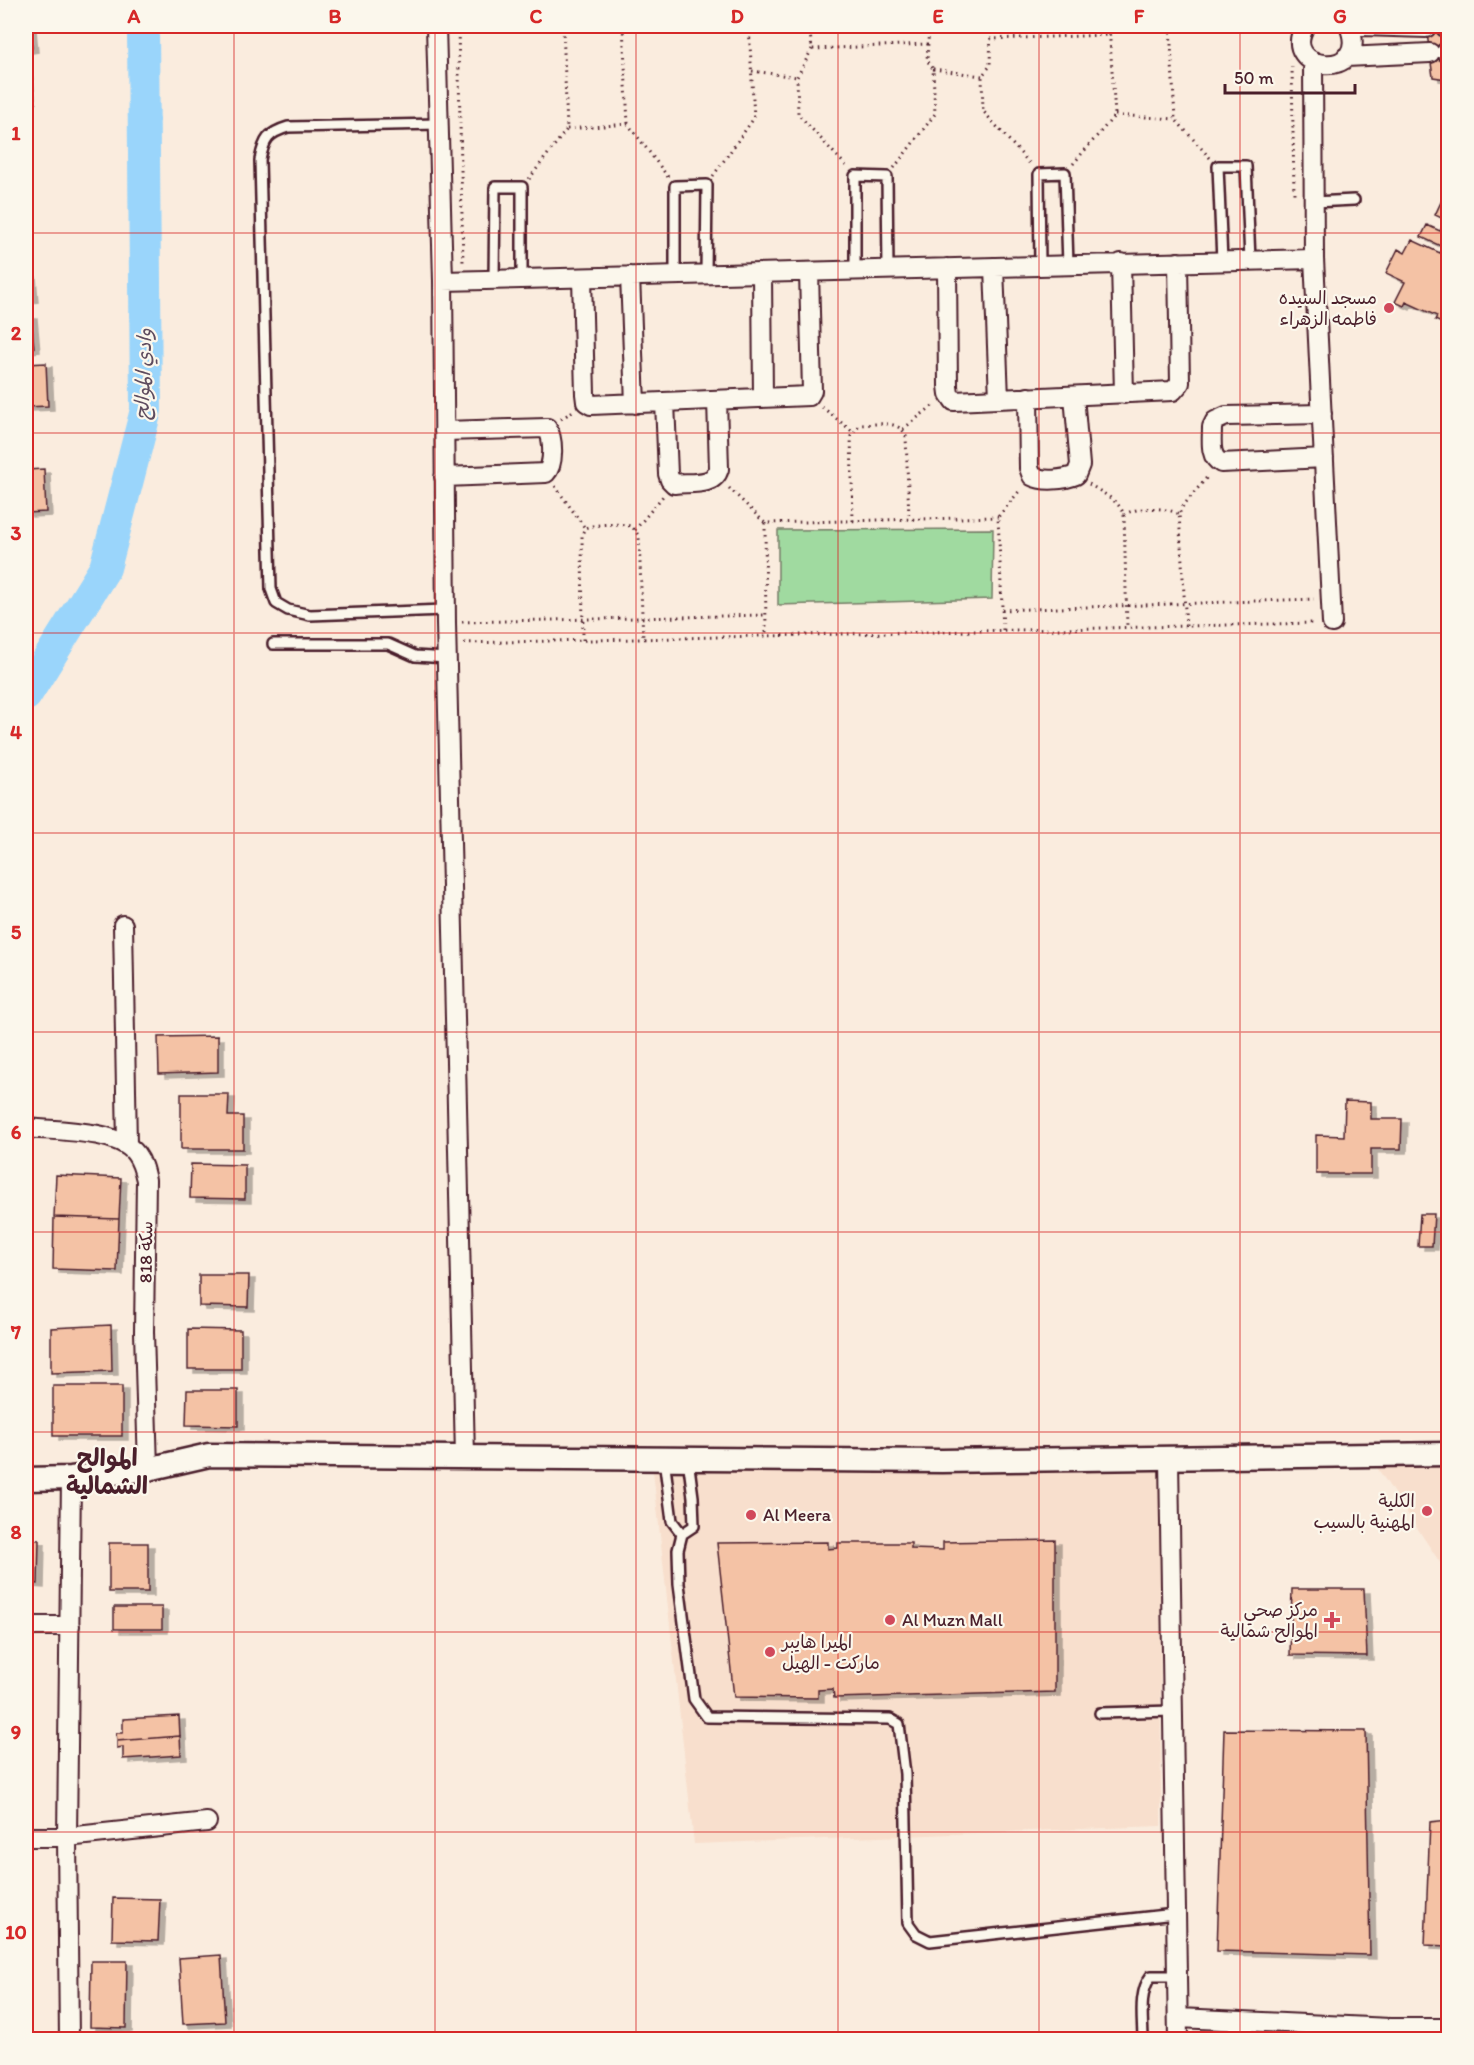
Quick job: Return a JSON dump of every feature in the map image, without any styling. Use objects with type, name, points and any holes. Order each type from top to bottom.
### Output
[{"type":"street","points":[[436,26],[442,281],[445,616],[465,1457]]},
{"type":"street","points":[[1305,26],[1300,38],[1302,48],[1312,62],[1321,65],[1339,63],[1346,57],[1353,41],[1349,26]]},
{"type":"street","points":[[1362,26],[1426,28]]},
{"type":"street","points":[[1346,57],[1442,52]]},
{"type":"street","points":[[1312,62],[1314,259],[1332,623]]},
{"type":"street","points":[[442,281],[1314,259]]},
{"type":"street","points":[[947,268],[951,398],[999,399],[1173,391],[1180,383],[1178,262]]},
{"type":"street","points":[[1121,263],[1124,394]]},
{"type":"street","points":[[994,267],[999,399]]},
{"type":"street","points":[[582,278],[586,402],[591,405],[635,404],[809,396],[812,392],[809,272]]},
{"type":"street","points":[[762,273],[763,398]]},
{"type":"street","points":[[630,276],[635,404]]},
{"type":"street","points":[[1028,397],[1029,468],[1032,476],[1038,479],[1076,476],[1080,465],[1074,396]]},
{"type":"street","points":[[665,402],[668,474],[669,480],[674,484],[711,481],[716,477],[718,469],[717,400]]},
{"type":"street","points":[[1322,414],[1220,417],[1212,427],[1213,454],[1218,462],[1324,458]]},
{"type":"street","points":[[444,431],[547,429],[550,433],[551,465],[546,473],[444,477]]},
{"type":"street","points":[[26,1128],[116,1139],[127,1145],[123,925]]},
{"type":"street","name":"سكة 818","points":[[127,1145],[136,1154],[146,1180],[144,1332],[148,1469]]},
{"type":"street","points":[[26,1479],[71,1478],[148,1469],[209,1455],[942,1461],[1449,1454]]},
{"type":"street","points":[[1169,1459],[1178,2040]]},
{"type":"street","points":[[69,2040],[67,1837],[71,1478]]},
{"type":"street","points":[[26,1626],[69,1626]]},
{"type":"street","points":[[26,1837],[67,1837],[207,1822]]},
{"type":"street","points":[[1179,2018],[1390,2034],[1449,2028]]},
{"type":"lane","points":[[439,124],[288,127],[275,131],[263,143],[260,160],[271,589],[276,603],[288,610],[310,615],[445,616]]},
{"type":"lane","points":[[1222,261],[1218,166],[1246,166],[1250,260]]},
{"type":"lane","points":[[1040,266],[1040,174],[1065,173],[1068,265]]},
{"type":"lane","points":[[855,271],[855,176],[887,177],[888,270]]},
{"type":"lane","points":[[675,275],[675,186],[707,185],[706,274]]},
{"type":"lane","points":[[494,280],[495,187],[522,187],[522,279]]},
{"type":"lane","points":[[1314,202],[1354,200]]},
{"type":"lane","points":[[273,644],[388,644],[414,656],[446,651]]},
{"type":"lane","points":[[664,1459],[672,1521],[682,1534]]},
{"type":"lane","points":[[682,1534],[694,1526],[688,1459]]},
{"type":"lane","points":[[682,1534],[678,1550],[679,1584],[694,1699],[707,1717],[890,1719],[899,1724],[906,1774],[908,1923],[916,1934],[930,1941],[1175,1914]]},
{"type":"lane","points":[[1100,1713],[1172,1711]]},
{"type":"lane","points":[[1143,2040],[1143,1990],[1147,1981],[1151,1976],[1157,1975],[1178,1976]]},
{"type":"path","points":[[458,26],[463,281]]},
{"type":"path","points":[[522,187],[567,129],[563,26]]},
{"type":"path","points":[[623,26],[628,124],[675,186]]},
{"type":"path","points":[[707,185],[754,118],[749,26]]},
{"type":"path","points":[[809,26],[812,49],[797,77],[798,114],[855,176]]},
{"type":"path","points":[[887,177],[935,114],[933,69],[927,60],[929,26]]},
{"type":"path","points":[[991,26],[990,66],[982,76],[983,111],[1040,174]]},
{"type":"path","points":[[1065,173],[1115,114],[1109,26]]},
{"type":"path","points":[[1170,26],[1175,118],[1218,166]]},
{"type":"path","points":[[990,39],[1110,35]]},
{"type":"path","points":[[812,49],[928,44]]},
{"type":"path","points":[[1292,61],[1294,201]]},
{"type":"path","points":[[933,69],[982,76]]},
{"type":"path","points":[[752,71],[797,77]]},
{"type":"path","points":[[1115,114],[1175,118]]},
{"type":"path","points":[[567,129],[628,124]]},
{"type":"path","points":[[809,396],[853,432]]},
{"type":"path","points":[[903,429],[951,398]]},
{"type":"path","points":[[547,429],[586,402]]},
{"type":"path","points":[[853,520],[853,432],[859,425],[897,424],[906,436],[909,519]]},
{"type":"path","points":[[1186,626],[1179,514],[1218,462]]},
{"type":"path","points":[[546,473],[585,528]]},
{"type":"path","points":[[1004,630],[998,517],[1032,476]]},
{"type":"path","points":[[1076,476],[1122,507],[1125,514],[1127,627]]},
{"type":"path","points":[[716,477],[765,523],[998,517]]},
{"type":"path","points":[[635,530],[674,484]]},
{"type":"path","points":[[1125,514],[1131,510],[1151,509],[1170,509],[1179,514]]},
{"type":"path","points":[[765,523],[766,635]]},
{"type":"path","points":[[583,640],[582,534],[585,528],[592,525],[628,525],[639,537],[643,639]]},
{"type":"path","points":[[1002,610],[1331,598]]},
{"type":"path","points":[[445,616],[642,618],[766,615]]},
{"type":"path","points":[[446,651],[583,640],[1332,623]]},
{"type":"shaded area","name":"الكلية المهنية بالسيب","points":[[1372,1460],[1448,1460],[1448,1576],[1439,1561]]},
{"type":"shaded area","points":[[1160,1470],[1161,1826],[694,1844],[653,1471]]},
{"type":"green space","points":[[993,529],[992,599],[778,605],[778,530]]},
{"type":"building","points":[[26,26],[30,26],[32,48],[26,49]]},
{"type":"building","points":[[1426,26],[1445,26],[1448,90],[1446,90],[1446,79],[1433,77]]},
{"type":"building","points":[[26,69],[30,100],[26,101]]},
{"type":"building","points":[[1448,187],[1448,326],[1435,320],[1437,316],[1406,302],[1404,306],[1395,302],[1405,282],[1386,273],[1398,249],[1405,253],[1412,240],[1440,253],[1443,247],[1421,237],[1427,225],[1440,231],[1446,220],[1435,215]]},
{"type":"building","points":[[26,273],[30,273],[32,298],[26,299]]},
{"type":"building","points":[[26,315],[31,315],[34,348],[26,349]]},
{"type":"building","points":[[46,363],[48,406],[26,407],[26,364]]},
{"type":"building","points":[[44,469],[46,512],[26,513],[26,470]]},
{"type":"building","points":[[218,1036],[218,1072],[159,1074],[158,1037]]},
{"type":"building","points":[[181,1094],[229,1094],[228,1116],[243,1116],[243,1149],[181,1149]]},
{"type":"building","points":[[1345,1101],[1371,1102],[1371,1119],[1402,1119],[1401,1149],[1371,1149],[1371,1174],[1316,1174],[1316,1135],[1344,1136]]},
{"type":"building","points":[[191,1164],[245,1165],[245,1199],[190,1198]]},
{"type":"building","points":[[56,1175],[121,1178],[119,1219],[54,1217]]},
{"type":"building","points":[[1420,1214],[1434,1214],[1432,1246],[1418,1246]]},
{"type":"building","points":[[54,1217],[119,1219],[117,1271],[53,1269]]},
{"type":"building","points":[[199,1275],[249,1275],[248,1307],[199,1306]]},
{"type":"building","points":[[111,1325],[112,1371],[51,1373],[51,1328]]},
{"type":"building","points":[[188,1329],[241,1330],[241,1369],[188,1369]]},
{"type":"building","points":[[53,1386],[122,1386],[122,1436],[53,1436]]},
{"type":"building","points":[[187,1390],[238,1390],[238,1426],[186,1425]]},
{"type":"building","points":[[26,1539],[39,1540],[38,1584],[26,1583]]},
{"type":"building","name":"Al Muzn Mall","points":[[1055,1540],[1055,1692],[834,1698],[833,1689],[818,1690],[818,1698],[734,1697],[717,1543],[828,1542],[828,1549],[838,1548],[838,1543],[911,1543],[911,1549],[943,1550],[943,1542]]},
{"type":"building","points":[[109,1543],[148,1543],[148,1592],[109,1592]]},
{"type":"building","points":[[1292,1589],[1364,1589],[1367,1656],[1290,1655]]},
{"type":"building","points":[[114,1607],[162,1607],[162,1629],[114,1629]]},
{"type":"building","points":[[179,1716],[180,1736],[117,1741],[116,1733],[123,1733],[123,1719]]},
{"type":"building","points":[[1224,1730],[1366,1731],[1370,1955],[1217,1951]]},
{"type":"building","points":[[180,1736],[181,1755],[123,1759],[123,1747],[117,1748],[117,1741]]},
{"type":"building","points":[[1448,1820],[1448,1946],[1425,1945],[1430,1822]]},
{"type":"building","points":[[113,1898],[160,1899],[158,1941],[112,1940]]},
{"type":"building","points":[[221,1955],[225,2022],[183,2024],[179,1958]]},
{"type":"building","points":[[91,1961],[127,1961],[126,2028],[90,2027]]},
{"type":"waterway","name":"وادي الموالح","points":[[26,695],[105,568],[146,410],[143,26]]},
{"type":"place","name":"مسجد السيده فاطمه الزهراء","points":[[1389,308]]},
{"type":"place","name":"الكلية المهنية بالسيب","points":[[1427,1511]]},
{"type":"place","name":"Al Meera","points":[[751,1515]]},
{"type":"place","name":"Al Muzn Mall","points":[[890,1620]]},
{"type":"place","name":"مركز صحي الموالح شمالية","points":[[1332,1620]]},
{"type":"place","name":"الميرا هايبر ماركت - الهيل","points":[[770,1652]]},
{"type":"district","name":"الموالح الشمالية","points":[[107,1472]]}]
